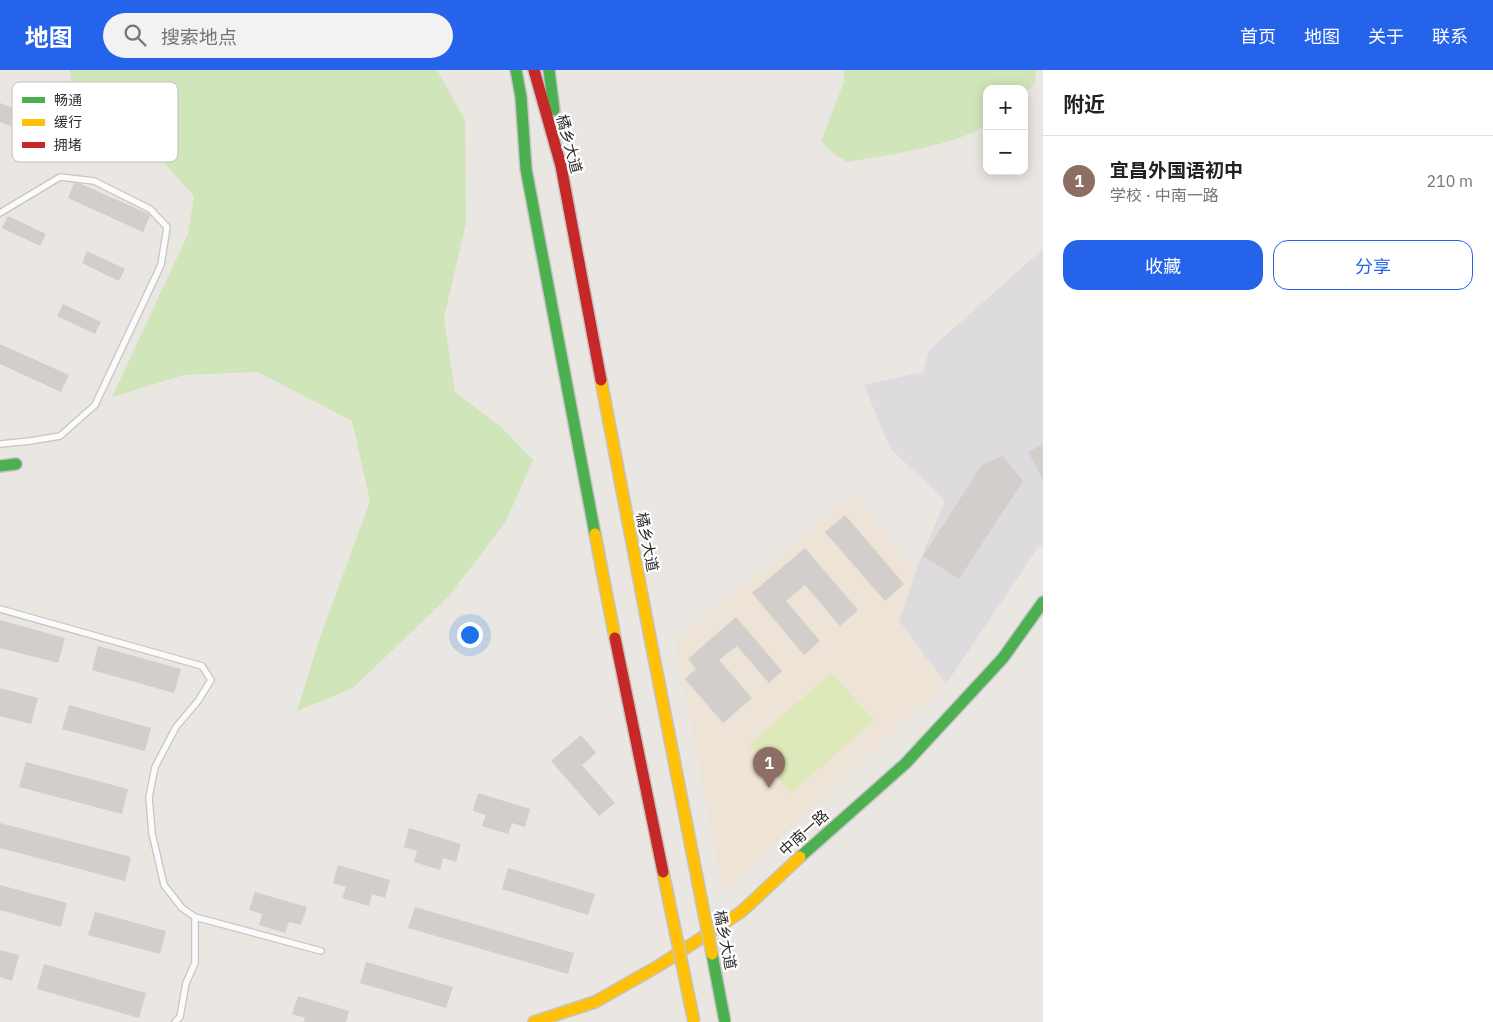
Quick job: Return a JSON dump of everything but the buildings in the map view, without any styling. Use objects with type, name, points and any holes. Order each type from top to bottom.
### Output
[{"type":"main road","points":[[516,70],[521,96],[526,169]]},
{"type":"main road","name":"橘乡大道","points":[[534,70],[561,166],[725,1022]]},
{"type":"main road","points":[[549,70],[561,166]]},
{"type":"main road","points":[[509,97],[526,169],[616,638],[694,1022]]},
{"type":"main road","points":[[0,466],[16,464]]},
{"type":"main road","name":"中南一路","points":[[534,1022],[594,1002],[660,965],[741,912],[816,842],[905,764],[1003,658],[1043,602]]},
{"type":"lane","points":[[0,213],[60,176],[94,181],[150,209],[167,226],[161,265],[95,405],[60,436],[0,444]]},
{"type":"lane","points":[[0,609],[202,666],[211,680],[198,701],[176,727],[155,767],[149,797],[152,834],[164,885],[182,908],[195,917],[321,950]]},
{"type":"lane","points":[[175,1022],[180,1017],[186,983],[194,963],[195,917]]},
{"type":"shaded area","points":[[1043,249],[1043,544],[1037,549],[946,684],[899,621],[916,570],[945,501],[890,448],[864,385],[923,372],[929,350]]},
{"type":"shaded area","points":[[854,495],[916,570],[899,621],[946,684],[723,892],[675,640]]},
{"type":"green space","points":[[70,70],[437,70],[465,120],[466,223],[444,318],[455,392],[501,427],[533,460],[506,521],[449,596],[353,688],[297,711],[318,643],[370,501],[352,421],[258,372],[184,375],[112,397],[188,234],[194,196],[165,164],[160,162],[178,162],[178,82],[71,82]]},
{"type":"green space","points":[[844,70],[1036,70],[1035,84],[1028,90],[1028,85],[983,85],[983,126],[974,132],[920,149],[847,162],[833,153],[821,141],[844,82]]},
{"type":"green space","points":[[831,673],[874,720],[791,793],[749,745]]},
{"type":"traffic: fast","points":[[516,70],[521,97],[526,169],[595,534]]},
{"type":"traffic: fast","points":[[549,70],[554,110]]},
{"type":"traffic: fast","points":[[0,466],[16,464]]},
{"type":"traffic: fast","points":[[800,857],[905,764],[1003,658],[1043,602]]},
{"type":"traffic: fast","points":[[712,954],[725,1022]]},
{"type":"traffic: slow","points":[[601,380],[650,637]]},
{"type":"traffic: slow","points":[[595,534],[615,638]]},
{"type":"traffic: slow","points":[[650,637],[712,954]]},
{"type":"traffic: slow","points":[[534,1022],[595,1002],[660,965],[741,912],[800,857]]},
{"type":"traffic: slow","points":[[663,872],[694,1022]]},
{"type":"traffic: jam","points":[[534,70],[561,166],[601,380]]},
{"type":"traffic: jam","points":[[615,638],[663,872]]},
{"type":"place","name":"宜昌外国语初中","points":[[769,788]]}]
